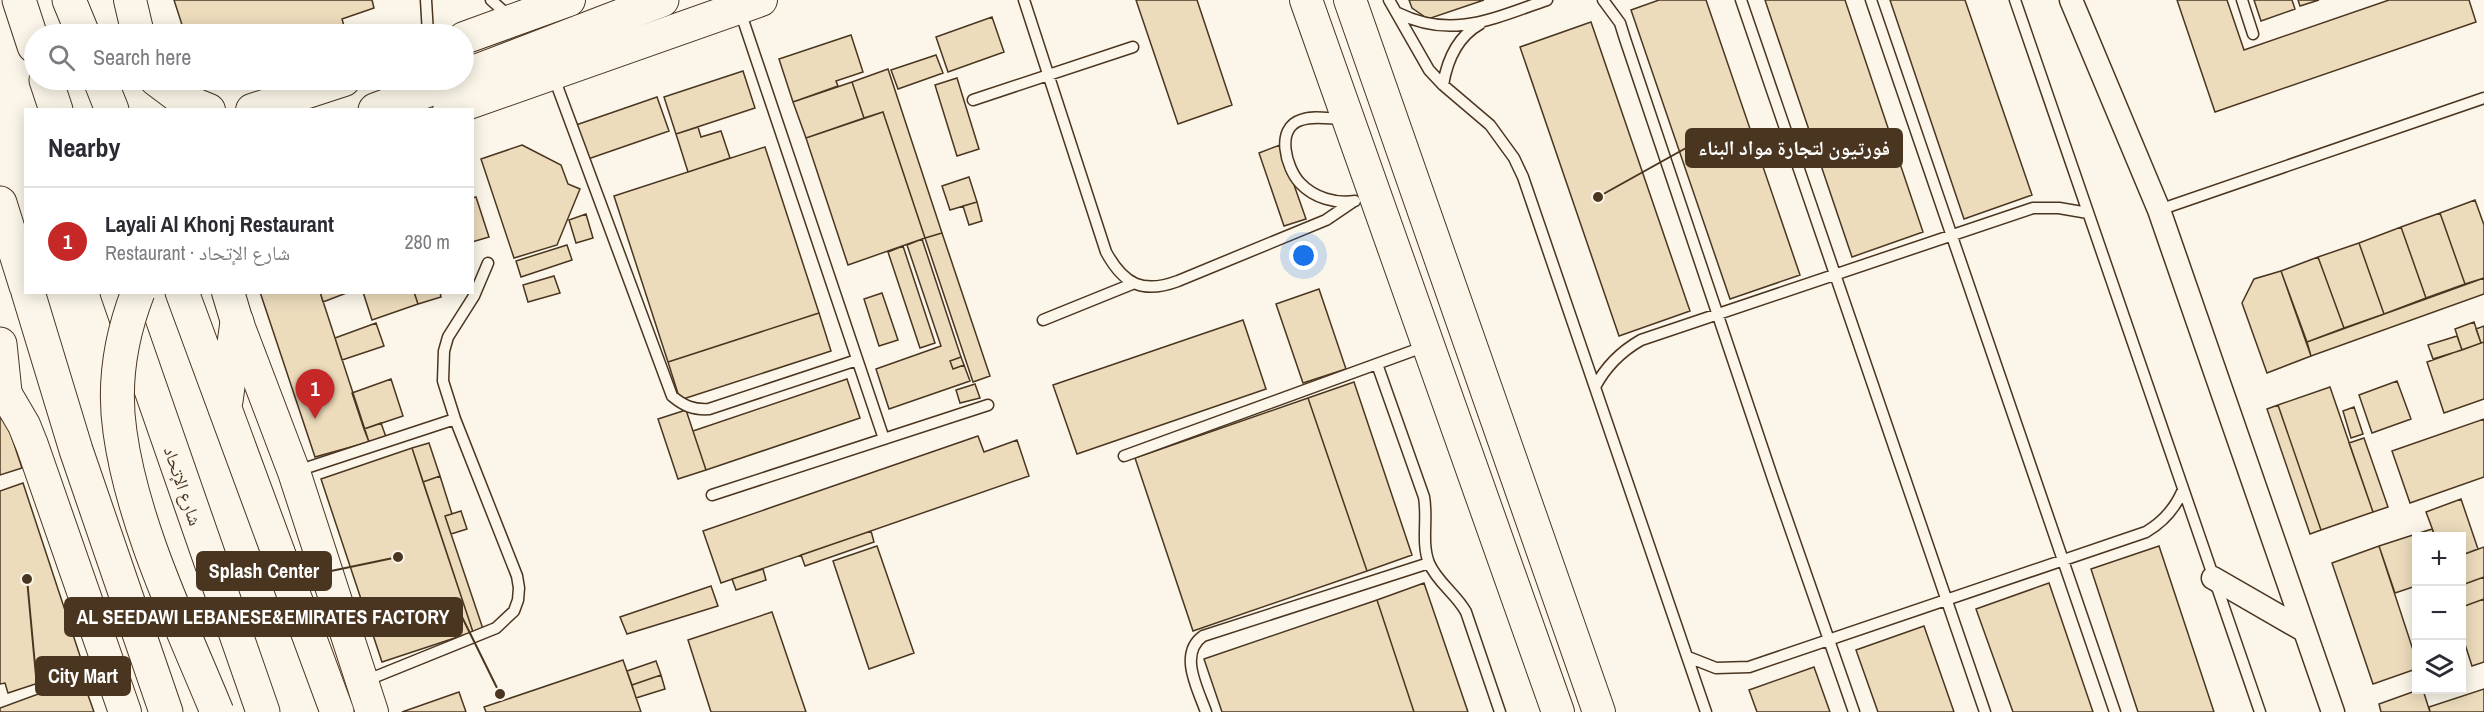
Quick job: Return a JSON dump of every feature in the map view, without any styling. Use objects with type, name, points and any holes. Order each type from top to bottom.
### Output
[{"type":"main road","points":[[19,0],[27,24]]},
{"type":"main road","points":[[69,0],[79,24]]},
{"type":"main road","points":[[130,0],[136,24]]},
{"type":"main road","points":[[474,31],[503,10],[569,0]]},
{"type":"main road","points":[[474,72],[662,0]]},
{"type":"main road","points":[[1306,0],[1349,119],[1365,197],[1429,345],[1558,712]]},
{"type":"main road","points":[[1350,0],[1599,712]]},
{"type":"main road","points":[[455,108],[750,4]]},
{"type":"main road","points":[[49,90],[55,108]]},
{"type":"main road","points":[[104,90],[111,108]]},
{"type":"main road","points":[[159,90],[165,108]]},
{"type":"main road","points":[[169,90],[180,98],[204,108]]},
{"type":"main road","points":[[258,108],[313,90]]},
{"type":"main road","points":[[380,108],[428,90]]},
{"type":"main road","points":[[0,203],[24,280]]},
{"type":"main road","points":[[28,294],[76,450],[166,712]]},
{"type":"main road","name":"شارع الإتحاد","points":[[118,294],[263,712]]},
{"type":"main road","points":[[137,294],[128,321],[119,369],[118,401],[122,442],[150,546],[217,712]]},
{"type":"main road","points":[[183,294],[337,712]]},
{"type":"main road","points":[[226,406],[233,307]]},
{"type":"main road","points":[[233,307],[294,472],[372,712]]},
{"type":"main road","points":[[0,344],[3,388],[32,446],[101,683],[125,712]]},
{"type":"street","points":[[2071,0],[2159,210],[2333,712]]},
{"type":"street","points":[[2213,578],[2305,631]]},
{"type":"lane","points":[[426,0],[427,24]]},
{"type":"lane","points":[[1024,0],[1106,252],[1113,264],[1132,284]]},
{"type":"lane","points":[[1389,0],[1429,70],[1443,86],[1490,125],[1514,158],[1530,196],[1706,712]]},
{"type":"lane","points":[[1398,13],[1427,25],[1457,27],[1488,20],[1546,0]]},
{"type":"lane","points":[[1603,0],[1620,23],[1626,39],[1774,483],[1854,712]]},
{"type":"lane","points":[[1741,0],[1985,712]]},
{"type":"lane","points":[[1871,0],[2115,712]]},
{"type":"lane","points":[[2015,0],[2182,492],[2260,712]]},
{"type":"lane","points":[[2242,0],[2253,34]]},
{"type":"lane","points":[[750,4],[857,360],[884,439]]},
{"type":"lane","points":[[1443,86],[1450,59],[1457,46],[1476,26],[1488,20]]},
{"type":"lane","points":[[973,100],[1133,47]]},
{"type":"lane","points":[[553,73],[672,396],[682,405],[695,410],[709,409],[857,360]]},
{"type":"lane","points":[[2159,210],[2484,98]]},
{"type":"lane","points":[[1349,119],[1300,120],[1289,129],[1285,144],[1295,176],[1309,191],[1329,200],[1341,202],[1365,197]]},
{"type":"lane","points":[[1044,320],[1132,284],[1155,287],[1178,281],[1326,220],[1365,197]]},
{"type":"lane","points":[[1595,387],[1611,362],[1641,340],[2033,208],[2058,208],[2088,213]]},
{"type":"lane","points":[[474,293],[482,280],[488,263]]},
{"type":"lane","points":[[362,682],[496,628],[510,616],[518,600],[517,576],[455,419],[443,381],[444,351],[454,324],[473,294]]},
{"type":"lane","points":[[1124,456],[1429,345]]},
{"type":"lane","points":[[1377,364],[1424,497],[1426,551],[1429,563],[1434,573],[1459,600],[1466,612],[1500,712]]},
{"type":"lane","points":[[712,495],[987,405]]},
{"type":"lane","points":[[294,472],[455,419]]},
{"type":"lane","points":[[1688,657],[1716,668],[1749,667],[2136,536],[2156,526],[2172,511],[2182,492]]},
{"type":"lane","points":[[1206,712],[1189,660],[1192,646],[1203,636],[1429,563]]},
{"type":"building","points":[[174,0],[372,0],[374,8],[342,19],[343,24],[182,24]]},
{"type":"building","points":[[1136,0],[1197,0],[1232,105],[1178,124]]},
{"type":"building","points":[[1409,0],[1484,0],[1428,19],[1412,8]]},
{"type":"building","points":[[1659,0],[1706,0],[1800,275],[1730,299],[1631,10]]},
{"type":"building","points":[[1765,0],[1845,0],[1923,232],[1852,257]]},
{"type":"building","points":[[1890,0],[1965,0],[2032,195],[1964,219]]},
{"type":"building","points":[[2177,0],[2227,0],[2244,50],[2389,0],[2469,0],[2476,22],[2215,112]]},
{"type":"building","points":[[2254,0],[2292,0],[2295,9],[2261,21]]},
{"type":"building","points":[[2298,0],[2319,0],[2300,6]]},
{"type":"building","points":[[992,17],[1004,52],[948,72],[936,37]]},
{"type":"building","points":[[1591,22],[1690,311],[1619,336],[1520,47]]},
{"type":"building","points":[[851,35],[863,72],[836,81],[838,86],[793,102],[779,59]]},
{"type":"building","points":[[936,55],[943,73],[898,89],[891,70]]},
{"type":"building","points":[[888,69],[942,233],[925,238],[883,112],[864,118],[852,82]]},
{"type":"building","points":[[743,71],[755,108],[676,134],[664,97]]},
{"type":"building","points":[[957,78],[979,149],[957,156],[935,85]]},
{"type":"building","points":[[852,82],[864,118],[806,138],[793,102]]},
{"type":"building","points":[[657,97],[669,131],[588,159],[576,125]]},
{"type":"building","points":[[883,112],[925,238],[848,265],[806,138]]},
{"type":"building","points":[[698,127],[701,137],[721,131],[730,158],[688,172],[676,134]]},
{"type":"building","points":[[522,145],[561,165],[568,184],[580,189],[557,245],[514,258],[481,159]]},
{"type":"building","points":[[1280,145],[1306,219],[1284,226],[1259,153]]},
{"type":"building","points":[[765,147],[819,313],[668,362],[614,196]]},
{"type":"building","points":[[969,177],[977,202],[950,210],[942,186]]},
{"type":"building","points":[[476,197],[489,237],[474,241],[474,198]]},
{"type":"building","points":[[2475,200],[2484,225],[2484,278],[2465,284],[2440,213]]},
{"type":"building","points":[[977,202],[982,221],[969,225],[963,206]]},
{"type":"building","points":[[2440,213],[2465,284],[2426,298],[2401,227]]},
{"type":"building","points":[[586,214],[593,238],[576,243],[569,220]]},
{"type":"building","points":[[2401,227],[2426,298],[2384,314],[2359,243]]},
{"type":"building","points":[[942,233],[990,376],[973,382],[925,238]]},
{"type":"building","points":[[922,239],[961,357],[950,361],[953,369],[964,365],[970,381],[889,409],[876,369],[941,346],[907,245]]},
{"type":"building","points":[[2359,243],[2384,314],[2344,328],[2318,257]]},
{"type":"building","points":[[567,245],[572,260],[521,277],[516,261]]},
{"type":"building","points":[[903,246],[935,343],[920,348],[888,252]]},
{"type":"building","points":[[2318,257],[2344,328],[2307,342],[2281,271]]},
{"type":"building","points":[[2281,271],[2311,356],[2267,373],[2242,303],[2254,279]]},
{"type":"building","points":[[554,276],[560,293],[528,302],[523,285]]},
{"type":"building","points":[[2484,278],[2484,294],[2311,356],[2307,342]]},
{"type":"building","points":[[1319,289],[1346,369],[1303,383],[1276,304]]},
{"type":"building","points":[[882,293],[898,340],[879,346],[864,299]]},
{"type":"building","points":[[261,294],[321,294],[369,442],[315,457]]},
{"type":"building","points":[[321,294],[344,294],[323,302]]},
{"type":"building","points":[[364,294],[415,294],[418,304],[372,320]]},
{"type":"building","points":[[415,294],[440,294],[441,297],[418,304]]},
{"type":"building","points":[[819,313],[831,351],[680,400],[668,362]]},
{"type":"building","points":[[1243,320],[1266,389],[1077,454],[1053,385]]},
{"type":"building","points":[[2474,322],[2481,343],[2462,350],[2455,329]]},
{"type":"building","points":[[376,323],[384,346],[342,360],[335,338]]},
{"type":"building","points":[[2484,326],[2484,342],[2481,343],[2476,329]]},
{"type":"building","points":[[2457,336],[2462,350],[2433,359],[2428,345]]},
{"type":"building","points":[[2484,342],[2484,399],[2444,413],[2427,362]]},
{"type":"building","points":[[961,357],[964,365],[953,369],[950,361]]},
{"type":"building","points":[[391,379],[403,416],[364,429],[352,393]]},
{"type":"building","points":[[847,379],[860,418],[706,470],[693,431]]},
{"type":"building","points":[[2397,381],[2411,419],[2372,433],[2359,395]]},
{"type":"building","points":[[1354,382],[1412,555],[1367,571],[1308,398]]},
{"type":"building","points":[[975,384],[980,398],[960,403],[956,390]]},
{"type":"building","points":[[2330,387],[2373,512],[2321,530],[2278,405]]},
{"type":"building","points":[[1308,398],[1367,571],[1193,631],[1135,458]]},
{"type":"building","points":[[0,402],[22,468],[0,475]]},
{"type":"building","points":[[2278,405],[2321,530],[2310,534],[2267,409]]},
{"type":"building","points":[[2354,407],[2363,434],[2351,438],[2343,411]]},
{"type":"building","points":[[686,410],[706,470],[678,479],[658,419]]},
{"type":"building","points":[[2484,419],[2484,477],[2410,503],[2392,451]]},
{"type":"building","points":[[381,423],[386,437],[369,442],[364,429]]},
{"type":"building","points":[[978,436],[984,452],[1017,440],[1029,476],[721,583],[703,531]]},
{"type":"building","points":[[2364,438],[2388,507],[2373,512],[2349,443]]},
{"type":"building","points":[[429,443],[440,476],[423,482],[412,448]]},
{"type":"building","points":[[412,448],[473,632],[382,662],[321,479]]},
{"type":"building","points":[[440,476],[452,514],[445,516],[483,629],[473,632],[423,482]]},
{"type":"building","points":[[23,483],[84,668],[8,693],[5,683],[0,684],[0,491]]},
{"type":"building","points":[[2461,499],[2478,549],[2466,554],[2466,532],[2434,532],[2426,512]]},
{"type":"building","points":[[461,511],[467,529],[451,534],[445,516]]},
{"type":"building","points":[[871,531],[874,542],[805,566],[801,555]]},
{"type":"building","points":[[2412,535],[2412,587],[2395,593],[2379,546]]},
{"type":"building","points":[[877,546],[914,653],[869,669],[833,561]]},
{"type":"building","points":[[2159,546],[2214,712],[2138,712],[2091,569]]},
{"type":"building","points":[[2379,546],[2412,647],[2412,670],[2373,684],[2332,563]]},
{"type":"building","points":[[2484,547],[2484,577],[2466,584],[2466,554]]},
{"type":"building","points":[[763,569],[766,580],[736,590],[732,579]]},
{"type":"building","points":[[2484,577],[2484,599],[2466,606],[2466,584]]},
{"type":"building","points":[[1424,583],[1468,712],[1414,712],[1377,600]]},
{"type":"building","points":[[2049,583],[2093,712],[2013,712],[1976,609]]},
{"type":"building","points":[[711,586],[718,606],[627,634],[620,617]]},
{"type":"building","points":[[2484,599],[2484,662],[2472,666],[2466,647],[2466,606]]},
{"type":"building","points":[[1377,600],[1414,712],[1222,712],[1204,659]]},
{"type":"building","points":[[772,612],[806,712],[711,712],[688,640]]},
{"type":"building","points":[[1924,626],[1954,712],[1878,712],[1856,650]]},
{"type":"building","points":[[623,660],[641,712],[486,712],[484,707]]},
{"type":"building","points":[[656,661],[661,675],[632,685],[627,671]]},
{"type":"building","points":[[1814,667],[1830,712],[1757,712],[1749,690]]},
{"type":"building","points":[[661,675],[665,689],[636,698],[632,685]]},
{"type":"building","points":[[82,678],[94,712],[0,712],[0,708]]},
{"type":"building","points":[[2484,689],[2484,712],[2430,712],[2429,707]]},
{"type":"building","points":[[459,692],[466,712],[402,712]]},
{"type":"building","points":[[2412,692],[2412,694],[2424,694],[2430,712],[2381,712],[2379,704]]},
{"type":"place","name":"فورتيون لتجارة مواد البناء","points":[[1598,197]]},
{"type":"place","name":"Layali Al Khonj Restaurant","points":[[315,419]]},
{"type":"place","name":"Splash Center","points":[[398,557]]},
{"type":"place","name":"City Mart","points":[[27,579]]},
{"type":"place","name":"AL SEEDAWI LEBANESE&EMIRATES FACTORY","points":[[500,694]]}]
